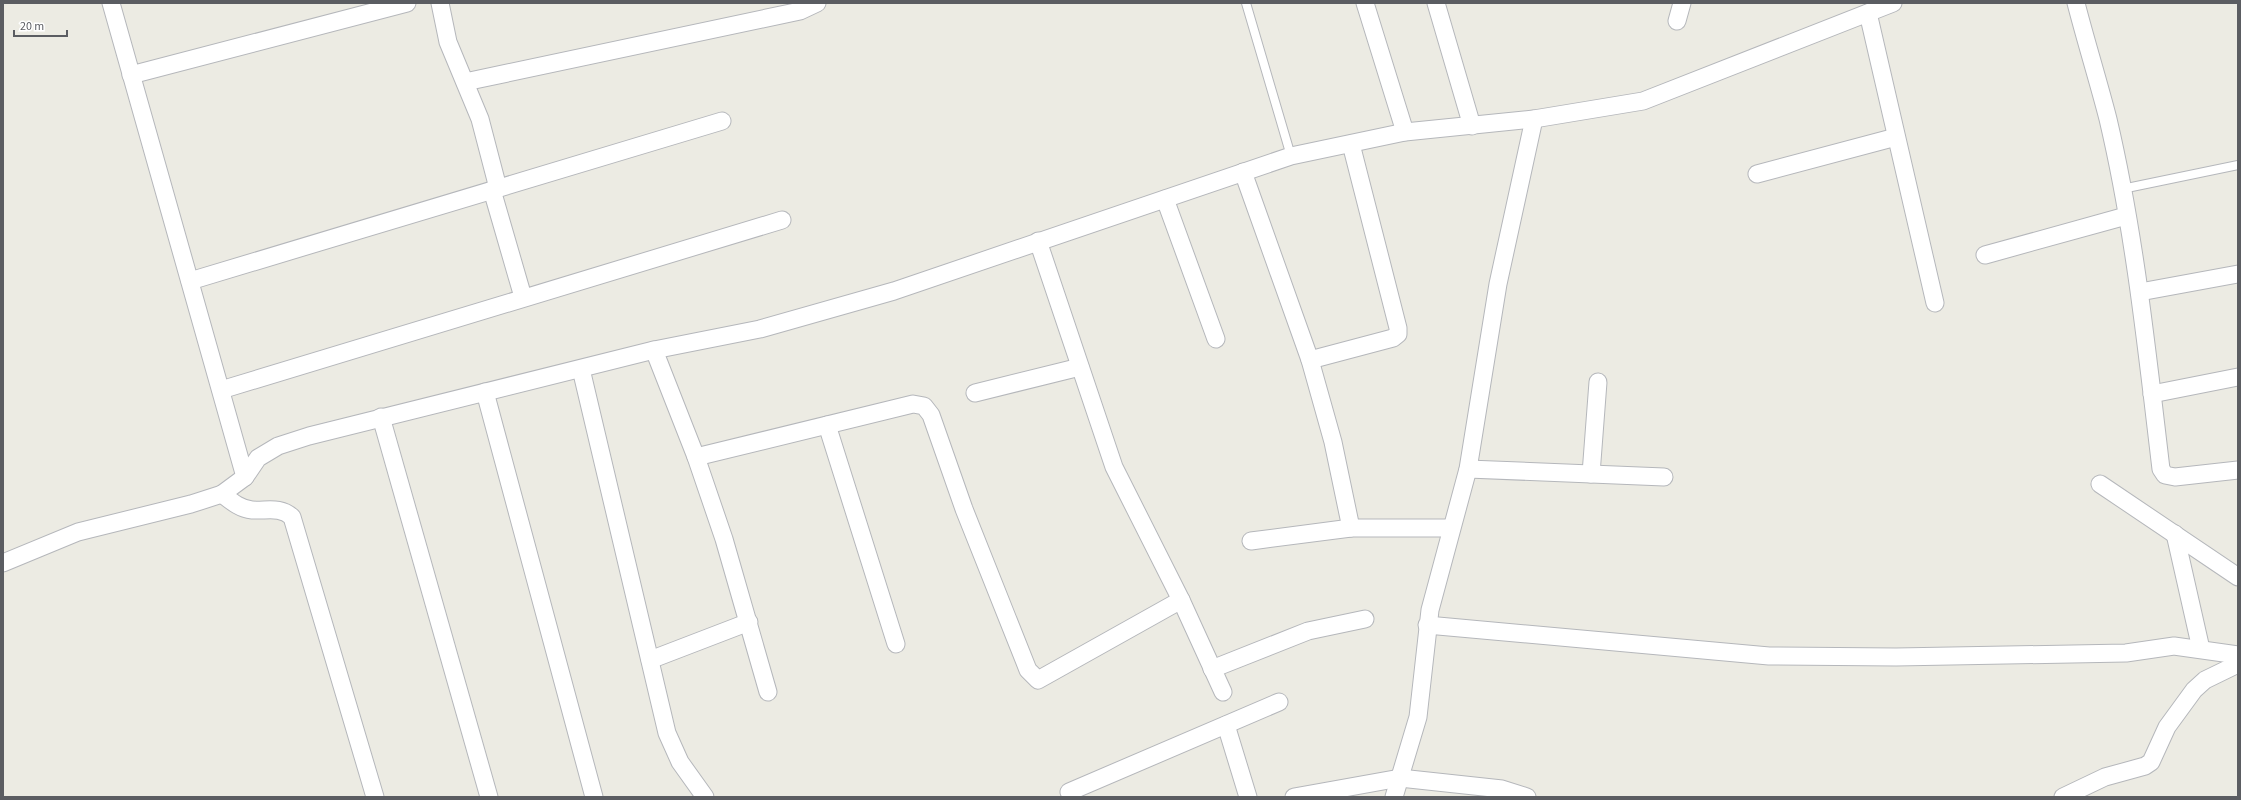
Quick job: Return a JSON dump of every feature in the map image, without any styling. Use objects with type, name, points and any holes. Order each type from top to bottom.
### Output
[{"type":"street","points":[[111,3],[245,477]]},
{"type":"street","points":[[131,75],[407,3]]},
{"type":"street","points":[[440,3],[448,42],[480,119],[495,189],[523,297]]},
{"type":"street","points":[[465,82],[800,11],[817,3]]},
{"type":"street","points":[[1365,3],[1405,132]]},
{"type":"street","points":[[1436,3],[1472,126]]},
{"type":"street","points":[[1677,21],[1682,3]]},
{"type":"street","points":[[3,563],[78,532],[192,504],[222,494],[245,477],[258,458],[278,446],[381,417],[654,350],[760,329],[894,290],[1290,156],[1405,132],[1534,119],[1643,101],[1893,3]]},
{"type":"street","points":[[2076,3],[2108,120],[2140,292],[2160,468],[2165,475],[2175,476],[2238,470]]},
{"type":"street","points":[[1868,13],[1935,303]]},
{"type":"street","points":[[1394,797],[1418,717],[1427,625],[1451,528],[1468,469],[1498,284],[1534,119]]},
{"type":"street","points":[[190,281],[722,121]]},
{"type":"street","points":[[1757,174],[1896,137]]},
{"type":"street","points":[[1310,360],[1393,338],[1398,334],[1398,328],[1351,144]]},
{"type":"street","points":[[1243,172],[1310,360],[1333,442],[1351,528]]},
{"type":"street","points":[[1165,199],[1216,339]]},
{"type":"street","points":[[1985,256],[2126,216]]},
{"type":"street","points":[[221,390],[523,297],[655,260],[782,220]]},
{"type":"street","points":[[1038,241],[1114,466],[1181,600],[1223,692]]},
{"type":"street","points":[[2140,292],[2238,274]]},
{"type":"street","points":[[654,350],[696,457],[749,622],[768,692]]},
{"type":"street","points":[[975,393],[1080,367]]},
{"type":"street","points":[[581,369],[671,745],[680,762],[705,797]]},
{"type":"street","points":[[2152,394],[2238,377]]},
{"type":"street","points":[[1591,474],[1598,382]]},
{"type":"street","points":[[485,392],[594,797]]},
{"type":"street","points":[[696,457],[913,404],[924,406],[931,416],[964,508],[1028,670],[1038,680],[1181,600]]},
{"type":"street","points":[[381,417],[489,797]]},
{"type":"street","points":[[827,425],[896,644]]},
{"type":"street","points":[[1468,469],[1664,477]]},
{"type":"street","points":[[2100,484],[2238,577]]},
{"type":"street","points":[[222,494],[235,505],[251,510],[280,510],[292,517],[375,797]]},
{"type":"street","points":[[1251,541],[1351,528],[1451,528]]},
{"type":"street","points":[[2175,534],[2201,649]]},
{"type":"street","points":[[1212,669],[1308,631],[1365,619]]},
{"type":"street","points":[[650,660],[749,622]]},
{"type":"street","points":[[1427,625],[1769,656],[1904,657],[2126,653],[2174,646],[2238,655]]},
{"type":"street","points":[[2063,797],[2105,777],[2145,766],[2151,762],[2167,727],[2194,690],[2205,680],[2238,664]]},
{"type":"street","points":[[1069,792],[1279,702]]},
{"type":"street","points":[[1226,725],[1248,797]]},
{"type":"street","points":[[1294,797],[1400,778],[1502,789],[1527,797]]},
{"type":"lane","points":[[1246,3],[1290,156]]},
{"type":"lane","points":[[2121,189],[2238,165]]}]
